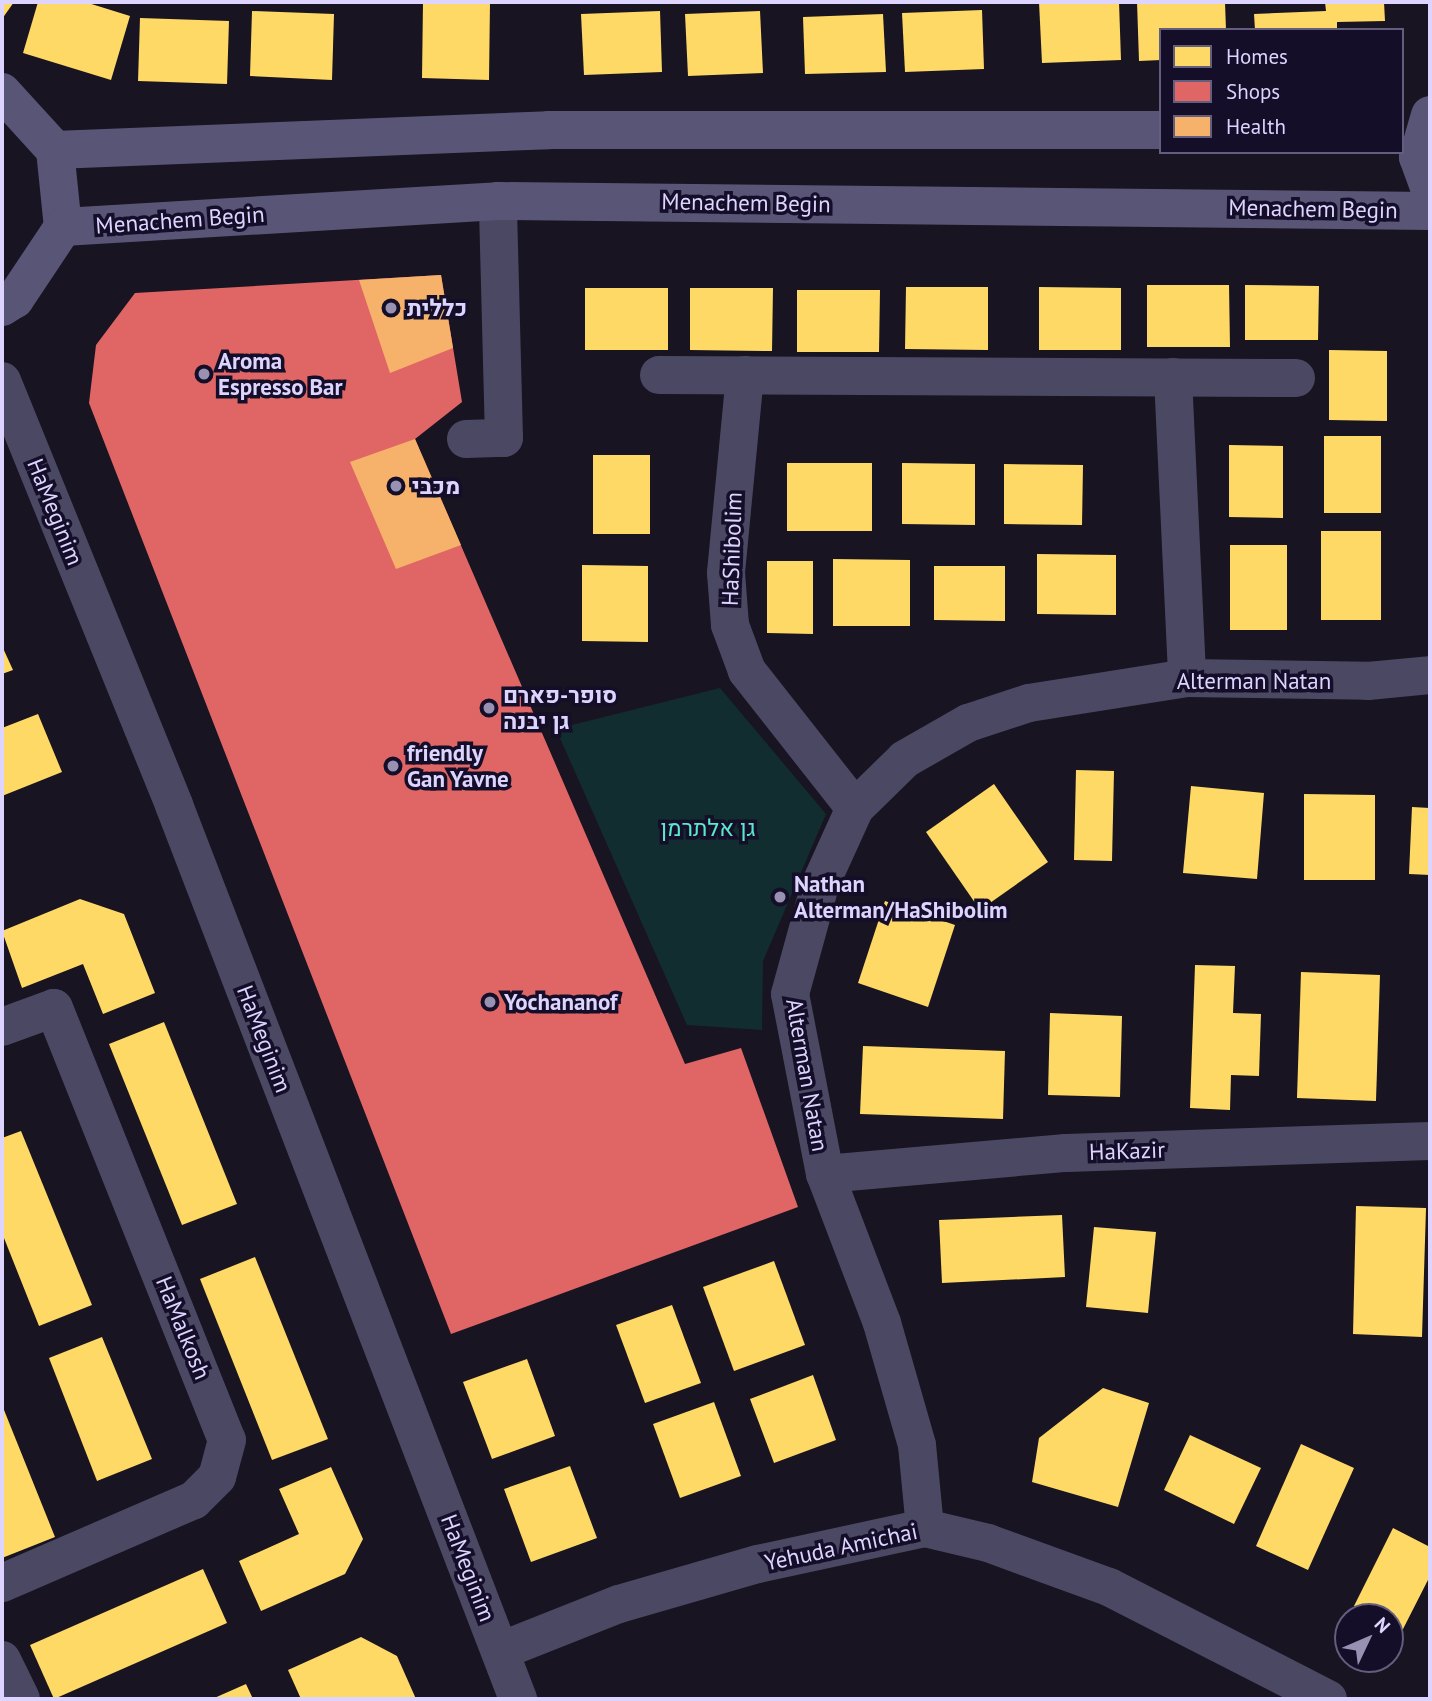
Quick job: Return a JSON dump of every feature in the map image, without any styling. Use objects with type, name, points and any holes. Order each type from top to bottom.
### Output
[{"type":"main road","points":[[2,92],[55,150],[63,227],[15,299],[2,307]]},
{"type":"main road","points":[[1419,123],[1419,157],[1430,190]]},
{"type":"main road","points":[[55,150],[549,130],[1159,130]]},
{"type":"main road","name":"Menachem Begin","points":[[63,227],[498,201],[1430,211]]},
{"type":"street","points":[[466,439],[504,438],[498,201]]},
{"type":"street","points":[[659,375],[1296,378]]},
{"type":"street","name":"HaShibolim","points":[[745,375],[726,573],[730,625],[747,671],[855,808]]},
{"type":"street","points":[[1173,377],[1187,678]]},
{"type":"street","name":"HaMeginim","points":[[2,381],[174,805],[519,1699]]},
{"type":"street","name":"Alterman Natan","points":[[925,1528],[917,1445],[882,1323],[825,1174],[790,994],[820,885],[855,808],[905,759],[968,723],[1029,703],[1187,678],[1368,681],[1430,675]]},
{"type":"street","name":"HaMalkosh","points":[[2,1027],[54,1008],[227,1440],[217,1477],[194,1500],[2,1583]]},
{"type":"street","name":"HaKazir","points":[[825,1174],[1066,1153],[1430,1141]]},
{"type":"street","name":"Yehuda Amichai","points":[[500,1651],[632,1601],[758,1564],[925,1528],[988,1543],[1109,1587],[1328,1699]]},
{"type":"street","points":[[2,1660],[21,1699]]},
{"type":"green space","name":"גן אלתרמן","points":[[720,688],[826,814],[763,961],[762,1030],[687,1025],[556,729]]},
{"type":"building: Homes","points":[[2,2],[14,2],[2,19]]},
{"type":"building: Homes","points":[[38,2],[85,2],[130,16],[111,80],[23,53]]},
{"type":"building: Homes","points":[[423,2],[490,2],[489,80],[422,78]]},
{"type":"building: Homes","points":[[1039,2],[1119,2],[1121,60],[1042,63]]},
{"type":"building: Homes","points":[[1137,2],[1225,2],[1226,28],[1159,28],[1159,60],[1139,61]]},
{"type":"building: Homes","points":[[1325,2],[1384,2],[1385,21],[1337,22],[1337,28],[1255,28],[1254,14],[1326,11]]},
{"type":"building: Homes","points":[[982,10],[984,69],[905,72],[902,13]]},
{"type":"building: Homes","points":[[252,11],[334,14],[332,80],[250,76]]},
{"type":"building: Homes","points":[[660,11],[662,72],[584,75],[581,14]]},
{"type":"building: Homes","points":[[760,11],[763,73],[688,76],[685,14]]},
{"type":"building: Homes","points":[[883,14],[886,72],[805,74],[803,17]]},
{"type":"building: Homes","points":[[140,18],[229,21],[227,84],[138,81]]},
{"type":"building: Homes","points":[[1147,285],[1229,285],[1230,347],[1147,347]]},
{"type":"building: Homes","points":[[1245,285],[1319,286],[1318,340],[1245,340]]},
{"type":"building: Homes","points":[[906,287],[988,287],[988,350],[905,349]]},
{"type":"building: Homes","points":[[1039,287],[1121,288],[1121,350],[1039,350]]},
{"type":"building: Homes","points":[[585,288],[668,288],[668,350],[585,350]]},
{"type":"building: Homes","points":[[690,288],[773,288],[772,351],[690,350]]},
{"type":"building: Homes","points":[[797,290],[880,290],[879,352],[797,352]]},
{"type":"building: Homes","points":[[1329,350],[1387,351],[1387,421],[1329,420]]},
{"type":"building: Homes","points":[[1324,436],[1381,436],[1381,513],[1324,513]]},
{"type":"building: Homes","points":[[1229,445],[1283,446],[1283,518],[1229,517]]},
{"type":"building: Homes","points":[[593,455],[650,455],[650,534],[593,534]]},
{"type":"building: Homes","points":[[787,463],[872,463],[872,531],[787,531]]},
{"type":"building: Homes","points":[[902,463],[975,464],[975,525],[902,524]]},
{"type":"building: Homes","points":[[1004,464],[1083,465],[1082,525],[1004,524]]},
{"type":"building: Homes","points":[[1321,531],[1381,531],[1381,620],[1321,620]]},
{"type":"building: Homes","points":[[1230,545],[1287,545],[1287,630],[1230,630]]},
{"type":"building: Homes","points":[[1037,554],[1116,555],[1116,615],[1037,614]]},
{"type":"building: Homes","points":[[833,559],[910,560],[910,626],[833,626]]},
{"type":"building: Homes","points":[[767,561],[813,561],[813,634],[767,633]]},
{"type":"building: Homes","points":[[582,565],[648,566],[648,642],[582,641]]},
{"type":"building: Homes","points":[[934,566],[1005,566],[1005,621],[934,620]]},
{"type":"building: Homes","points":[[2,646],[13,670],[2,674]]},
{"type":"building: Homes","points":[[38,714],[62,772],[2,796],[2,728]]},
{"type":"building: Homes","points":[[1076,770],[1114,771],[1112,861],[1074,860]]},
{"type":"building: Homes","points":[[994,784],[1048,862],[980,910],[926,832]]},
{"type":"building: Homes","points":[[1191,786],[1264,793],[1257,879],[1183,873]]},
{"type":"building: Homes","points":[[1304,794],[1375,795],[1375,880],[1304,880]]},
{"type":"building: Homes","points":[[1412,807],[1430,808],[1430,875],[1409,874]]},
{"type":"building: Homes","points":[[80,899],[124,914],[155,993],[103,1014],[83,964],[22,988],[2,931]]},
{"type":"building: Homes","points":[[885,901],[955,925],[928,1007],[858,983]]},
{"type":"building: Homes","points":[[1195,965],[1235,966],[1233,1013],[1261,1014],[1259,1076],[1231,1075],[1230,1110],[1190,1108]]},
{"type":"building: Homes","points":[[1301,972],[1380,975],[1376,1101],[1297,1098]]},
{"type":"building: Homes","points":[[1050,1013],[1122,1016],[1120,1097],[1048,1095]]},
{"type":"building: Homes","points":[[164,1022],[237,1204],[182,1225],[109,1044]]},
{"type":"building: Homes","points":[[863,1046],[1005,1051],[1003,1119],[860,1114]]},
{"type":"building: Homes","points":[[21,1131],[92,1305],[39,1326],[2,1233],[2,1138]]},
{"type":"building: Homes","points":[[1356,1206],[1426,1208],[1422,1337],[1353,1334]]},
{"type":"building: Homes","points":[[1062,1215],[1065,1277],[942,1283],[939,1220]]},
{"type":"building: Homes","points":[[1094,1227],[1156,1232],[1148,1313],[1086,1307]]},
{"type":"building: Homes","points":[[255,1257],[328,1439],[272,1460],[200,1279]]},
{"type":"building: Homes","points":[[774,1261],[805,1345],[734,1371],[703,1287]]},
{"type":"building: Homes","points":[[672,1305],[701,1383],[645,1403],[616,1325]]},
{"type":"building: Homes","points":[[102,1337],[152,1459],[97,1481],[49,1358]]},
{"type":"building: Homes","points":[[527,1359],[555,1436],[492,1459],[463,1382]]},
{"type":"building: Homes","points":[[813,1375],[836,1440],[774,1463],[750,1399]]},
{"type":"building: Homes","points":[[1103,1388],[1149,1403],[1118,1507],[1032,1482],[1039,1438]]},
{"type":"building: Homes","points":[[714,1402],[741,1476],[680,1498],[653,1424]]},
{"type":"building: Homes","points":[[2,1405],[55,1537],[2,1558]]},
{"type":"building: Homes","points":[[1190,1435],[1261,1468],[1234,1524],[1164,1490]]},
{"type":"building: Homes","points":[[1301,1444],[1354,1468],[1308,1570],[1256,1546]]},
{"type":"building: Homes","points":[[570,1466],[597,1538],[531,1562],[504,1489]]},
{"type":"building: Homes","points":[[331,1467],[363,1539],[345,1574],[261,1611],[239,1561],[299,1534],[279,1489]]},
{"type":"building: Homes","points":[[1393,1528],[1430,1547],[1430,1576],[1404,1627],[1404,1603],[1356,1603]]},
{"type":"building: Homes","points":[[203,1569],[227,1623],[54,1699],[30,1645]]},
{"type":"building: Homes","points":[[361,1637],[397,1656],[416,1699],[301,1699],[288,1670]]},
{"type":"building: Homes","points":[[246,1684],[253,1699],[212,1699]]},
{"type":"building: Shops","name":"friendly Gan Yavne","points":[[441,275],[462,402],[415,439],[685,1064],[741,1048],[798,1207],[451,1334],[89,403],[96,345],[135,293]]},
{"type":"building: Health","points":[[441,275],[453,348],[390,373],[359,280]]},
{"type":"building: Health","points":[[415,439],[461,545],[396,569],[350,462]]},
{"type":"place","name":"כללית","points":[[391,308]]},
{"type":"place","name":"Aroma Espresso Bar","points":[[204,374]]},
{"type":"place","name":"מכבי","points":[[396,486]]},
{"type":"place","name":"סופר-פארם גן יבנה","points":[[489,708]]},
{"type":"place","name":"friendly Gan Yavne","points":[[393,766]]},
{"type":"place","name":"Nathan Alterman/HaShibolim","points":[[780,897]]},
{"type":"place","name":"Yochananof","points":[[490,1002]]}]
